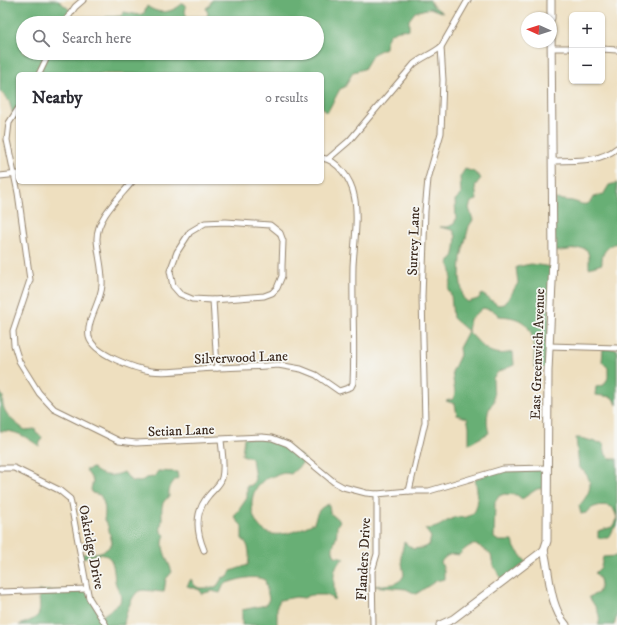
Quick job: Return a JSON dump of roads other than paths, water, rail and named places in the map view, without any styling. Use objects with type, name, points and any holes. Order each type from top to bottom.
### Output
[{"type":"street","points":[[69,16],[75,7],[83,0]]},
{"type":"street","points":[[324,158],[328,159],[349,141],[414,64],[421,58],[430,56],[441,47],[468,0]]},
{"type":"street","points":[[551,0],[551,12]]},
{"type":"street","name":"Surrey Lane","points":[[409,491],[425,422],[422,297],[425,211],[429,172],[440,143],[441,133],[443,80],[441,47]]},
{"type":"street","name":"East Greenwich Avenue","points":[[544,550],[547,541],[549,346],[553,260],[552,48]]},
{"type":"street","points":[[557,48],[569,48]]},
{"type":"street","points":[[605,49],[617,50]]},
{"type":"street","points":[[40,72],[46,60]]},
{"type":"street","name":"Setian Lane","points":[[16,112],[9,124],[7,131],[16,174]]},
{"type":"street","points":[[553,161],[602,158],[617,148]]},
{"type":"street","name":"Silverwood Lane","points":[[130,184],[109,211],[98,229],[97,238],[102,283],[99,300],[90,323],[91,341],[93,345],[110,357],[140,369],[169,371],[290,366],[316,375],[339,391],[351,387],[354,374],[354,196],[345,175],[328,159]]},
{"type":"street","points":[[0,176],[16,174]]},
{"type":"street","name":"Setian Lane","points":[[17,184],[30,280],[15,319],[13,331],[14,345],[19,360],[39,394],[54,409],[118,441],[136,443],[262,437],[280,440],[295,449],[334,482],[352,490],[377,494],[429,491],[447,487],[503,469],[548,468]]},
{"type":"street","points":[[213,222],[264,224],[277,229],[283,241],[282,276],[277,288],[272,293],[264,296],[213,300],[186,297],[180,294],[173,286],[170,271],[172,262],[190,232],[199,225],[213,222]]},
{"type":"street","points":[[213,300],[217,368]]},
{"type":"street","points":[[549,346],[617,348]]},
{"type":"street","points":[[204,550],[199,539],[198,517],[204,501],[220,483],[222,476],[221,440]]},
{"type":"street","name":"Oakridge Drive","points":[[0,468],[14,468],[59,490],[70,499],[89,598],[106,625]]},
{"type":"street","name":"Flanders Drive","points":[[373,625],[372,571],[376,554],[377,494]]},
{"type":"street","points":[[440,625],[454,619],[544,550],[554,602],[560,617],[566,625]]},
{"type":"street","points":[[0,592],[87,590]]}]
